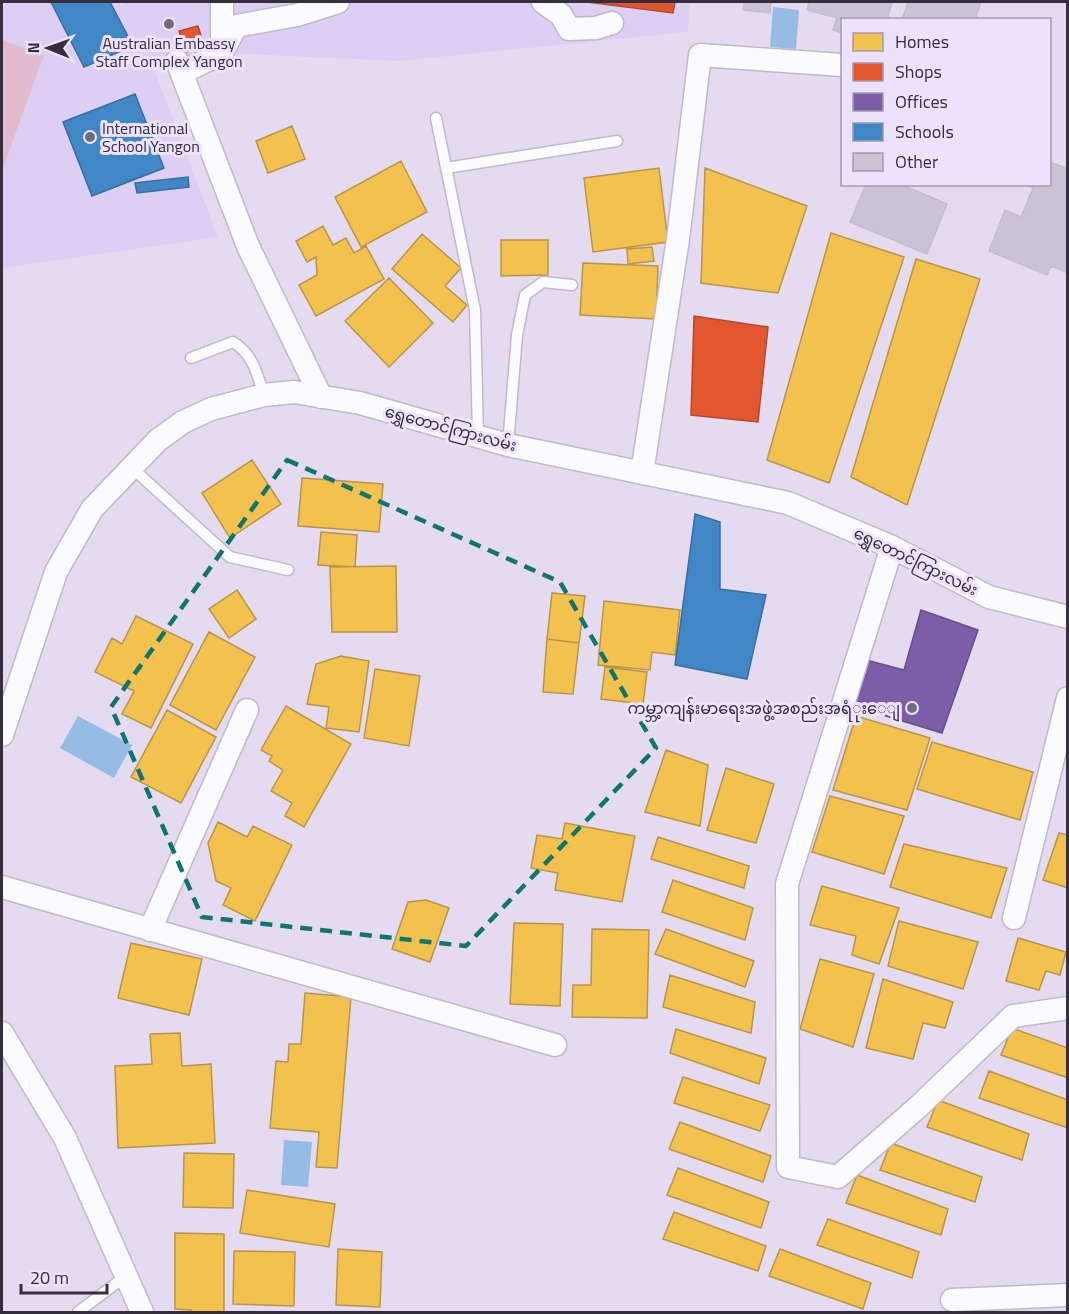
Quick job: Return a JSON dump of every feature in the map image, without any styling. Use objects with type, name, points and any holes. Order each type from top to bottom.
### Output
[{"type":"street","points":[[222,2],[222,52]]},
{"type":"street","points":[[321,397],[248,246],[180,67],[222,52],[236,26],[297,15],[338,2]]},
{"type":"street","points":[[543,2],[561,15],[569,29],[596,28],[612,23]]},
{"type":"street","points":[[642,472],[678,239],[700,54],[841,65]]},
{"type":"street","name":"ရွှေတောင်ကြားလမ်း","points":[[2,735],[56,572],[92,509],[158,440],[183,422],[211,409],[264,394],[294,392],[360,403],[508,445],[788,502],[892,547],[989,597],[1068,617]]},
{"type":"street","points":[[892,547],[787,884],[788,1167],[838,1177],[918,1107],[1013,1016],[1068,1008]]},
{"type":"street","points":[[1014,918],[1068,698]]},
{"type":"street","points":[[150,930],[247,710]]},
{"type":"street","points":[[2,886],[555,1045]]},
{"type":"street","points":[[2,1033],[66,1138],[142,1312]]},
{"type":"street","points":[[952,1300],[1068,1295]]},
{"type":"lane","points":[[436,118],[475,310],[478,436]]},
{"type":"lane","points":[[446,168],[617,141]]},
{"type":"lane","points":[[508,445],[517,335],[525,295],[543,282],[572,285]]},
{"type":"lane","points":[[191,358],[233,342],[244,348],[253,363],[264,394]]},
{"type":"lane","points":[[131,467],[230,557],[288,570]]},
{"type":"lane","points":[[78,1312],[126,1276]]},
{"type":"highlighted area","points":[[287,460],[560,582],[656,748],[466,946],[202,917],[111,707]]},
{"type":"shaded area","name":"International School Yangon","points":[[2,2],[119,2],[128,15],[121,2],[690,2],[688,32],[399,61],[222,53],[204,47],[204,52],[159,71],[145,46],[218,237],[2,268]]},
{"type":"shaded area","points":[[2,40],[44,55],[3,168],[2,167]]},
{"type":"water","points":[[773,7],[799,10],[796,49],[770,47]]},
{"type":"water","points":[[78,716],[132,745],[114,778],[60,748]]},
{"type":"water","points":[[284,1140],[312,1142],[308,1187],[281,1185]]},
{"type":"building: Homes","points":[[292,126],[305,159],[268,173],[256,141]]},
{"type":"building: Homes","points":[[401,161],[427,212],[361,247],[335,197]]},
{"type":"building: Homes","points":[[659,168],[668,242],[593,252],[584,178]]},
{"type":"building: Homes","points":[[705,168],[807,206],[778,293],[701,283]]},
{"type":"building: Homes","points":[[323,226],[333,245],[346,238],[354,253],[366,246],[384,279],[316,316],[299,285],[317,275],[316,257],[307,262],[296,241]]},
{"type":"building: Homes","points":[[831,233],[904,257],[829,483],[767,460]]},
{"type":"building: Homes","points":[[422,234],[461,268],[445,286],[467,305],[453,322],[392,269]]},
{"type":"building: Homes","points":[[501,240],[548,240],[548,275],[501,276]]},
{"type":"building: Homes","points":[[652,247],[654,261],[628,264],[627,249]]},
{"type":"building: Homes","points":[[916,259],[980,279],[907,505],[851,477]]},
{"type":"building: Homes","points":[[583,263],[658,266],[656,319],[580,315]]},
{"type":"building: Homes","points":[[389,278],[433,323],[389,367],[345,321]]},
{"type":"building: Homes","points":[[252,460],[281,504],[230,538],[202,493]]},
{"type":"building: Homes","points":[[302,478],[383,484],[379,532],[298,526]]},
{"type":"building: Homes","points":[[321,532],[357,535],[355,567],[318,565]]},
{"type":"building: Homes","points":[[396,566],[397,632],[332,632],[330,567]]},
{"type":"building: Homes","points":[[237,590],[256,619],[229,638],[209,609]]},
{"type":"building: Homes","points":[[552,593],[585,596],[579,643],[547,639]]},
{"type":"building: Homes","points":[[604,601],[680,610],[675,655],[652,652],[650,670],[598,665]]},
{"type":"building: Homes","points":[[136,616],[193,644],[151,728],[122,714],[134,691],[95,672],[112,638],[122,644]]},
{"type":"building: Homes","points":[[209,632],[255,657],[216,730],[170,705]]},
{"type":"building: Homes","points":[[547,639],[579,643],[573,694],[543,692]]},
{"type":"building: Homes","points":[[341,656],[369,661],[359,732],[326,728],[329,707],[307,704],[316,664]]},
{"type":"building: Homes","points":[[605,667],[647,672],[643,704],[601,699]]},
{"type":"building: Homes","points":[[375,669],[420,676],[409,746],[364,738]]},
{"type":"building: Homes","points":[[286,706],[351,744],[304,827],[285,816],[292,803],[271,791],[283,770],[269,761],[272,756],[261,750]]},
{"type":"building: Homes","points":[[167,710],[216,737],[181,803],[131,777]]},
{"type":"building: Homes","points":[[856,716],[930,738],[907,810],[833,790]]},
{"type":"building: Homes","points":[[932,742],[1033,772],[1020,820],[917,789]]},
{"type":"building: Homes","points":[[666,750],[708,765],[700,826],[645,812]]},
{"type":"building: Homes","points":[[726,768],[774,784],[756,843],[707,830]]},
{"type":"building: Homes","points":[[830,796],[904,816],[884,874],[812,852]]},
{"type":"building: Homes","points":[[218,822],[247,837],[253,826],[292,845],[255,921],[223,905],[231,888],[216,881],[208,843]]},
{"type":"building: Homes","points":[[565,823],[635,836],[622,902],[555,890],[558,873],[531,868],[537,835],[562,839]]},
{"type":"building: Homes","points":[[1059,833],[1068,835],[1068,888],[1043,880]]},
{"type":"building: Homes","points":[[658,837],[749,866],[744,888],[651,859]]},
{"type":"building: Homes","points":[[904,844],[1007,868],[991,918],[890,887]]},
{"type":"building: Homes","points":[[673,880],[753,908],[745,940],[662,912]]},
{"type":"building: Homes","points":[[822,886],[899,908],[879,964],[852,955],[856,936],[810,925]]},
{"type":"building: Homes","points":[[426,900],[449,908],[430,962],[392,949],[408,902]]},
{"type":"building: Homes","points":[[899,921],[978,942],[963,989],[888,966]]},
{"type":"building: Homes","points":[[514,923],[563,924],[560,1006],[510,1004]]},
{"type":"building: Homes","points":[[592,929],[649,930],[647,1018],[572,1017],[573,985],[591,985]]},
{"type":"building: Homes","points":[[666,929],[754,961],[745,987],[655,954]]},
{"type":"building: Homes","points":[[1018,938],[1066,952],[1060,975],[1046,971],[1039,990],[1006,981]]},
{"type":"building: Homes","points":[[131,943],[202,959],[189,1015],[118,998]]},
{"type":"building: Homes","points":[[820,959],[874,974],[853,1047],[800,1029]]},
{"type":"building: Homes","points":[[670,975],[755,1002],[751,1033],[663,1007]]},
{"type":"building: Homes","points":[[883,979],[953,1002],[945,1028],[923,1023],[913,1059],[866,1048]]},
{"type":"building: Homes","points":[[305,993],[351,997],[337,1168],[316,1167],[319,1132],[270,1128],[276,1061],[288,1062],[289,1044],[301,1044]]},
{"type":"building: Homes","points":[[1012,1028],[1068,1048],[1068,1078],[1001,1055]]},
{"type":"building: Homes","points":[[676,1029],[766,1058],[759,1084],[670,1053]]},
{"type":"building: Homes","points":[[180,1033],[182,1066],[211,1064],[215,1143],[118,1148],[115,1066],[152,1064],[150,1034]]},
{"type":"building: Homes","points":[[989,1071],[1068,1100],[1068,1128],[979,1098]]},
{"type":"building: Homes","points":[[683,1077],[770,1105],[760,1131],[674,1103]]},
{"type":"building: Homes","points":[[938,1100],[1029,1134],[1022,1160],[927,1127]]},
{"type":"building: Homes","points":[[680,1122],[771,1156],[763,1182],[669,1149]]},
{"type":"building: Homes","points":[[891,1143],[982,1177],[975,1202],[880,1170]]},
{"type":"building: Homes","points":[[184,1153],[234,1154],[233,1208],[183,1207]]},
{"type":"building: Homes","points":[[678,1168],[769,1202],[761,1228],[667,1195]]},
{"type":"building: Homes","points":[[857,1175],[948,1209],[941,1235],[846,1203]]},
{"type":"building: Homes","points":[[247,1190],[335,1204],[329,1247],[240,1233]]},
{"type":"building: Homes","points":[[674,1212],[766,1246],[758,1271],[663,1239]]},
{"type":"building: Homes","points":[[828,1219],[919,1252],[912,1278],[817,1245]]},
{"type":"building: Homes","points":[[175,1233],[224,1234],[224,1312],[191,1312],[191,1310],[175,1309]]},
{"type":"building: Homes","points":[[338,1249],[382,1252],[380,1307],[336,1305]]},
{"type":"building: Homes","points":[[780,1249],[871,1283],[863,1309],[769,1276]]},
{"type":"building: Homes","points":[[234,1251],[295,1252],[294,1306],[233,1304]]},
{"type":"building: Shops","points":[[587,2],[675,2],[673,13]]},
{"type":"building: Shops","points":[[198,26],[204,46],[186,52],[179,31]]},
{"type":"building: Shops","points":[[694,316],[768,327],[758,422],[691,415]]},
{"type":"building: Offices","points":[[921,610],[978,630],[942,733],[853,706],[866,660],[904,670]]},
{"type":"building: Schools","points":[[51,2],[110,2],[133,46],[84,67]]},
{"type":"building: Schools","points":[[135,94],[164,168],[92,196],[63,122]]},
{"type":"building: Schools","points":[[188,177],[189,187],[137,193],[135,183]]},
{"type":"building: Schools","points":[[695,514],[720,522],[720,589],[766,595],[747,679],[675,665]]},
{"type":"building: Other","points":[[744,2],[771,2],[770,13],[743,10]]},
{"type":"building: Other","points":[[809,2],[892,2],[888,18],[841,18],[841,33],[833,30],[837,18],[807,10]]},
{"type":"building: Other","points":[[908,2],[981,2],[976,18],[903,18]]},
{"type":"building: Other","points":[[1051,162],[1068,169],[1068,273],[1051,266],[1047,275],[989,251],[1005,210],[1021,217],[1033,188],[1029,186],[1051,186]]},
{"type":"building: Other","points":[[865,186],[905,186],[947,204],[927,254],[850,222]]},
{"type":"place","name":"Australian Embassy Staff Complex Yangon","points":[[169,24]]},
{"type":"place","name":"International School Yangon","points":[[90,137]]},
{"type":"place","name":"ကမ္ဘာ့ကျန်းမာရေးအဖွဲ့အစည်းအရံုးေျ","points":[[912,708]]}]
